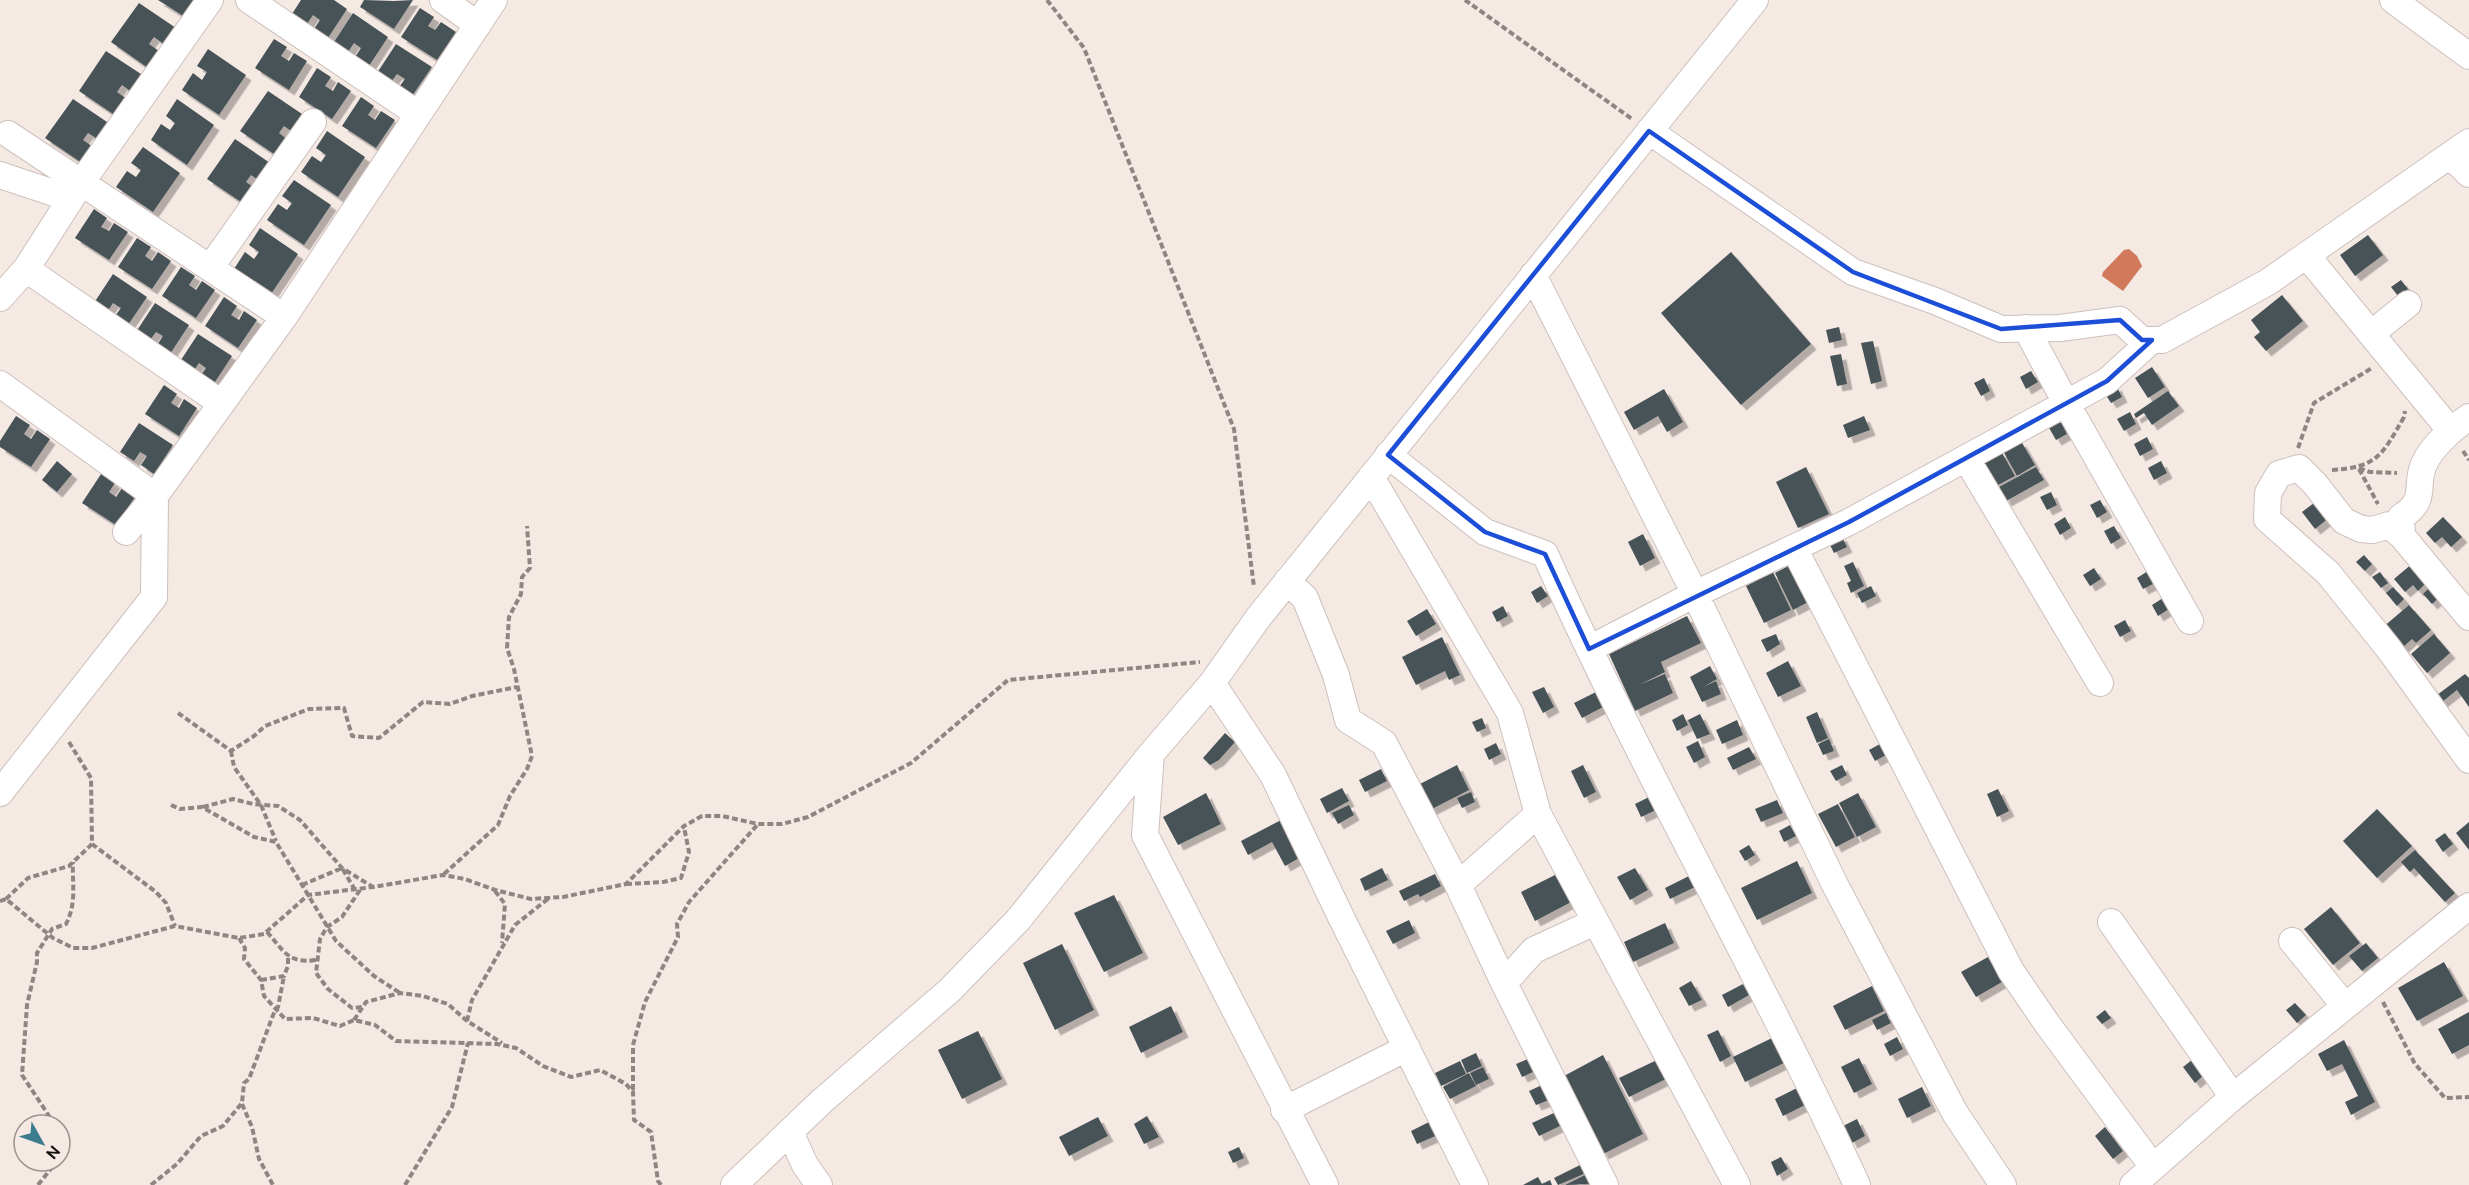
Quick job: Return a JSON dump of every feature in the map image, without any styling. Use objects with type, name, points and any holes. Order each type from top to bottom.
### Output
[{"type":"street","points":[[0,298],[26,269],[75,192],[210,0]]},
{"type":"street","points":[[249,0],[418,114]]},
{"type":"street","points":[[444,0],[478,25]]},
{"type":"street","points":[[126,532],[155,496],[284,317],[494,0]]},
{"type":"street","points":[[734,1185],[822,1101],[950,990],[1018,920],[1150,754],[1212,683],[1287,581],[1755,0]]},
{"type":"street","points":[[2393,0],[2469,56]]},
{"type":"street","points":[[210,268],[313,122]]},
{"type":"street","points":[[1649,131],[1853,272],[1935,301],[2001,328],[2060,328],[2120,320],[2142,340],[2162,340],[2268,282],[2459,148],[2469,174]]},
{"type":"street","points":[[8,134],[75,192],[210,268],[284,317]]},
{"type":"street","points":[[0,175],[54,193],[75,192]]},
{"type":"street","points":[[2307,256],[2410,381],[2460,424],[2424,465],[2420,493],[2412,510],[2401,518],[2396,530]]},
{"type":"street","points":[[26,269],[221,403]]},
{"type":"street","points":[[1533,275],[1695,594],[1834,883],[1955,1113],[2003,1185]]},
{"type":"street","points":[[2375,338],[2408,304]]},
{"type":"street","points":[[2026,328],[2190,621]]},
{"type":"street","points":[[1589,649],[1695,594],[1849,522],[2107,381],[2152,340]]},
{"type":"street","points":[[0,384],[155,496]]},
{"type":"street","points":[[1388,455],[1485,532],[1545,554],[1589,649],[1684,840],[1788,1040],[1857,1185]]},
{"type":"street","points":[[1966,458],[2100,683]]},
{"type":"street","points":[[2396,530],[2361,529],[2344,522],[2299,472],[2279,474],[2268,494],[2267,519],[2328,573],[2389,649],[2469,760]]},
{"type":"street","points":[[1371,477],[1510,712],[1538,814],[1737,1185]]},
{"type":"street","points":[[0,793],[154,597],[155,496]]},
{"type":"street","points":[[2396,530],[2469,617]]},
{"type":"street","points":[[1794,548],[2012,971],[2048,1025],[2153,1167]]},
{"type":"street","points":[[1287,581],[1305,598],[1336,675],[1348,720],[1384,743],[1458,885],[1504,983],[1605,1185]]},
{"type":"street","points":[[1212,683],[1273,774],[1341,917],[1475,1185]]},
{"type":"street","points":[[1150,754],[1145,836],[1284,1110],[1325,1185]]},
{"type":"street","points":[[1458,885],[1538,814]]},
{"type":"street","points":[[2133,1185],[2233,1097],[2469,906]]},
{"type":"street","points":[[1504,983],[1534,950],[1594,922]]},
{"type":"street","points":[[2111,922],[2233,1097]]},
{"type":"street","points":[[2292,941],[2345,1006]]},
{"type":"street","points":[[1284,1110],[1407,1048]]},
{"type":"street","points":[[790,1132],[805,1165],[819,1185]]},
{"type":"path","points":[[1047,0],[1084,48],[1234,429],[1258,618]]},
{"type":"path","points":[[1465,0],[1649,131]]},
{"type":"path","points":[[2375,338],[2377,366],[2314,403],[2299,472],[2359,468],[2370,472],[2401,473],[2424,465]]},
{"type":"path","points":[[2359,468],[2384,453],[2404,417],[2410,381]]},
{"type":"path","points":[[2359,468],[2396,530]]},
{"type":"path","points":[[443,875],[498,825],[510,796],[528,769],[532,756],[507,648],[509,617],[521,594],[522,577],[530,568],[527,526]]},
{"type":"path","points":[[626,884],[684,826],[702,816],[722,816],[758,824],[782,824],[808,817],[911,763],[1008,680],[1231,659]]},
{"type":"path","points":[[231,751],[265,726],[309,708],[344,708],[352,736],[379,738],[423,702],[450,704],[472,696],[517,687]]},
{"type":"path","points":[[178,713],[231,751],[234,767],[261,805],[276,842],[336,940],[374,976],[400,993]]},
{"type":"path","points":[[0,901],[6,899],[28,878],[69,866],[92,844],[91,778],[68,739]]},
{"type":"path","points":[[171,805],[180,809],[202,807],[234,799],[278,806],[300,820],[358,889]]},
{"type":"path","points":[[202,807],[254,837],[276,842]]},
{"type":"path","points":[[661,1185],[658,1181],[651,1132],[634,1120],[633,1045],[645,1002],[678,937],[677,924],[689,902],[758,824]]},
{"type":"path","points":[[6,899],[49,934],[73,948],[92,948],[175,926],[239,938],[267,932],[308,895],[443,875],[465,879],[495,890],[531,899],[563,897],[626,884],[663,882],[681,878],[689,852],[684,826]]},
{"type":"path","points":[[92,844],[156,892],[166,903],[175,926]]},
{"type":"path","points":[[47,1113],[22,1075],[27,1005],[37,953],[51,929],[66,924],[71,914],[75,895],[72,879],[73,862]]},
{"type":"path","points":[[342,868],[373,887]]},
{"type":"path","points":[[302,885],[342,868]]},
{"type":"path","points":[[358,889],[342,917],[327,927],[320,939],[316,973],[328,989],[352,1008],[363,1007]]},
{"type":"path","points":[[495,890],[505,904],[502,946]]},
{"type":"path","points":[[467,1021],[472,1000],[515,925],[550,898]]},
{"type":"path","points":[[267,932],[288,956],[301,962],[316,960]]},
{"type":"path","points":[[239,938],[245,948],[244,959],[261,980],[264,996],[285,1019],[312,1018],[340,1026],[354,1020],[366,1002],[400,993],[423,996],[448,1004],[467,1021],[506,1046]]},
{"type":"path","points":[[273,1185],[259,1159],[252,1127],[242,1103],[244,1083],[249,1079],[278,1007],[288,956]]},
{"type":"path","points":[[261,980],[284,976]]},
{"type":"path","points":[[2373,983],[2415,1064],[2445,1098],[2469,1097]]},
{"type":"path","points":[[354,1020],[375,1025],[396,1041],[468,1043],[516,1048],[543,1066],[572,1077],[600,1070],[626,1084],[633,1092]]},
{"type":"path","points":[[405,1185],[452,1107],[468,1043]]},
{"type":"path","points":[[152,1185],[177,1164],[201,1136],[223,1126],[242,1103]]},
{"type":"path","points":[[38,1185],[48,1173]]},
{"type":"highlighted area","points":[[1649,131],[1853,272],[2001,329],[2120,320],[2142,340],[2152,340],[2107,381],[1849,522],[1589,649],[1545,554],[1485,532],[1388,455]]},
{"type":"shaded area","points":[[2129,249],[2137,256],[2142,266],[2123,291],[2102,276],[2103,272],[2124,250]]},
{"type":"building","points":[[158,0],[200,0],[188,19]]},
{"type":"building","points":[[301,0],[334,0],[347,9],[328,38],[314,29],[320,20],[313,15],[307,24],[292,14]]},
{"type":"building","points":[[364,0],[413,0],[394,29],[360,7]]},
{"type":"building","points":[[139,3],[176,28],[165,45],[154,37],[149,44],[159,51],[148,68],[111,42]]},
{"type":"building","points":[[420,8],[434,17],[428,26],[435,30],[441,22],[456,32],[437,60],[401,37]]},
{"type":"building","points":[[353,13],[388,37],[369,66],[355,57],[361,48],[354,43],[348,52],[334,42]]},
{"type":"building","points":[[274,39],[287,47],[281,56],[289,61],[294,53],[307,61],[289,90],[255,68]]},
{"type":"building","points":[[396,44],[432,67],[412,96],[399,87],[405,79],[397,74],[391,82],[377,73]]},
{"type":"building","points":[[208,49],[246,75],[219,115],[182,90],[193,73],[202,80],[207,72],[197,66]]},
{"type":"building","points":[[106,51],[144,76],[133,93],[122,85],[117,92],[127,99],[116,116],[79,91]]},
{"type":"building","points":[[317,68],[331,77],[325,86],[333,91],[338,82],[351,91],[332,119],[299,97]]},
{"type":"building","points":[[268,91],[305,116],[294,133],[284,126],[279,133],[288,140],[277,156],[240,131]]},
{"type":"building","points":[[361,97],[374,106],[368,115],[375,120],[381,111],[395,120],[376,148],[342,126]]},
{"type":"building","points":[[73,99],[110,124],[99,140],[88,133],[83,140],[93,147],[82,163],[45,138]]},
{"type":"building","points":[[177,99],[214,125],[187,165],[151,140],[161,124],[170,130],[175,123],[166,116]]},
{"type":"building","points":[[327,131],[365,157],[338,197],[301,172],[312,156],[321,162],[326,155],[316,148]]},
{"type":"building","points":[[235,139],[273,165],[261,182],[251,175],[246,182],[255,188],[244,204],[207,179]]},
{"type":"building","points":[[143,147],[180,173],[153,212],[116,187],[127,171],[136,177],[141,170],[131,163]]},
{"type":"building","points":[[294,180],[331,205],[304,245],[267,220],[278,204],[287,210],[292,203],[282,196]]},
{"type":"building","points":[[94,209],[107,218],[101,227],[109,231],[114,223],[128,232],[109,260],[75,238]]},
{"type":"building","points":[[260,228],[298,254],[271,294],[234,269],[245,252],[254,259],[259,252],[249,245]]},
{"type":"building","points":[[2368,235],[2383,255],[2355,276],[2340,255]]},
{"type":"building","points":[[137,238],[151,247],[145,256],[152,261],[158,252],[171,261],[152,289],[118,267]]},
{"type":"building","points":[[1731,252],[1811,344],[1741,405],[1661,313]]},
{"type":"building","points":[[181,267],[195,276],[189,285],[196,290],[202,281],[215,290],[196,318],[162,296]]},
{"type":"building","points":[[113,274],[147,297],[128,325],[115,316],[121,308],[113,303],[107,312],[94,303]]},
{"type":"building","points":[[2401,280],[2408,289],[2398,296],[2391,287]]},
{"type":"building","points":[[2282,295],[2303,321],[2266,351],[2254,337],[2260,332],[2251,320]]},
{"type":"building","points":[[224,297],[237,306],[231,315],[239,320],[244,311],[257,320],[238,348],[205,326]]},
{"type":"building","points":[[155,303],[189,325],[170,354],[157,345],[163,336],[156,332],[150,340],[136,332]]},
{"type":"building","points":[[1839,327],[1842,340],[1829,343],[1826,330]]},
{"type":"building","points":[[198,334],[232,356],[213,385],[200,376],[206,368],[199,363],[193,372],[179,363]]},
{"type":"building","points":[[1873,341],[1882,381],[1871,384],[1861,343]]},
{"type":"building","points":[[1841,354],[1847,384],[1837,386],[1830,356]]},
{"type":"building","points":[[2152,367],[2165,387],[2148,398],[2135,378]]},
{"type":"building","points":[[2031,371],[2038,382],[2026,389],[2020,377]]},
{"type":"building","points":[[1984,378],[1990,391],[1981,396],[1974,383]]},
{"type":"building","points":[[164,385],[177,394],[171,403],[179,408],[184,399],[197,408],[179,436],[145,414]]},
{"type":"building","points":[[2116,385],[2122,397],[2111,403],[2104,392]]},
{"type":"building","points":[[1664,389],[1683,422],[1667,432],[1658,416],[1634,430],[1624,412]]},
{"type":"building","points":[[2168,391],[2179,406],[2152,425],[2144,413],[2136,418],[2134,414]]},
{"type":"building","points":[[2130,412],[2136,424],[2124,431],[2117,419]]},
{"type":"building","points":[[16,416],[30,425],[24,434],[31,439],[37,430],[50,439],[31,467],[0,447],[0,441]]},
{"type":"building","points":[[1864,416],[1870,430],[1848,438],[1843,425]]},
{"type":"building","points":[[2060,420],[2067,434],[2056,440],[2048,426]]},
{"type":"building","points":[[139,423],[173,445],[154,474],[141,465],[147,456],[140,452],[134,461],[120,452]]},
{"type":"building","points":[[2147,437],[2153,449],[2140,456],[2134,444]]},
{"type":"building","points":[[2021,441],[2035,465],[2017,476],[2003,451]]},
{"type":"building","points":[[2001,451],[2015,476],[1996,486],[1983,462]]},
{"type":"building","points":[[57,461],[72,474],[57,492],[42,480]]},
{"type":"building","points":[[2161,461],[2167,473],[2154,480],[2148,468]]},
{"type":"building","points":[[1806,467],[1829,514],[1798,528],[1776,482]]},
{"type":"building","points":[[2036,467],[2044,480],[2006,501],[1999,487]]},
{"type":"building","points":[[101,474],[115,483],[109,492],[116,497],[122,488],[135,497],[116,525],[82,503]]},
{"type":"building","points":[[2051,492],[2057,505],[2047,510],[2040,497]]},
{"type":"building","points":[[2100,500],[2107,512],[2097,518],[2090,505]]},
{"type":"building","points":[[2318,500],[2330,517],[2315,529],[2302,512]]},
{"type":"building","points":[[2065,517],[2071,528],[2060,535],[2054,524]]},
{"type":"building","points":[[2443,517],[2462,537],[2451,547],[2442,537],[2435,543],[2426,533]]},
{"type":"building","points":[[2114,526],[2121,538],[2111,544],[2104,531]]},
{"type":"building","points":[[1643,534],[1655,558],[1640,566],[1628,542]]},
{"type":"building","points":[[1841,535],[1847,547],[1834,553],[1828,541]]},
{"type":"building","points":[[2364,555],[2372,564],[2365,571],[2356,562]]},
{"type":"building","points":[[1853,562],[1864,586],[1851,593],[1847,583],[1851,581],[1844,566]]},
{"type":"building","points":[[2413,563],[2428,581],[2418,591],[2413,585],[2405,592],[2394,579]]},
{"type":"building","points":[[1792,564],[1810,601],[1793,610],[1775,573]]},
{"type":"building","points":[[2094,568],[2101,579],[2090,586],[2083,575]]},
{"type":"building","points":[[2148,571],[2155,583],[2143,589],[2137,578]]},
{"type":"building","points":[[1773,572],[1791,610],[1764,623],[1746,586]]},
{"type":"building","points":[[2380,572],[2388,583],[2381,588],[2372,577]]},
{"type":"building","points":[[1541,586],[1548,596],[1537,603],[1531,592]]},
{"type":"building","points":[[1871,586],[1876,596],[1862,603],[1857,593]]},
{"type":"building","points":[[2431,586],[2441,596],[2432,604],[2423,594]]},
{"type":"building","points":[[2393,587],[2404,599],[2397,606],[2386,593]]},
{"type":"building","points":[[2163,598],[2169,609],[2158,616],[2152,605]]},
{"type":"building","points":[[2409,605],[2431,630],[2416,643],[2412,639],[2400,650],[2382,628]]},
{"type":"building","points":[[1503,606],[1508,616],[1497,622],[1492,612]]},
{"type":"building","points":[[1427,609],[1436,624],[1416,636],[1407,621]]},
{"type":"building","points":[[1687,616],[1701,643],[1661,662],[1665,672],[1639,685],[1665,674],[1673,693],[1635,711],[1609,654]]},
{"type":"building","points":[[2125,620],[2131,631],[2120,637],[2114,626]]},
{"type":"building","points":[[1776,634],[1780,644],[1767,652],[1761,640]]},
{"type":"building","points":[[2434,634],[2450,653],[2427,673],[2411,654]]},
{"type":"building","points":[[1442,637],[1460,675],[1449,680],[1445,671],[1416,685],[1402,657]]},
{"type":"building","points":[[1788,661],[1801,686],[1778,697],[1766,673]]},
{"type":"building","points":[[1710,666],[1717,679],[1703,687],[1716,681],[1721,694],[1702,702],[1690,677]]},
{"type":"building","points":[[2465,674],[2469,678],[2469,707],[2457,690],[2442,702],[2437,695]]},
{"type":"building","points":[[1544,687],[1554,707],[1543,713],[1532,692]]},
{"type":"building","points":[[1596,692],[1603,707],[1582,718],[1574,703]]},
{"type":"building","points":[[1817,712],[1828,738],[1817,743],[1806,717]]},
{"type":"building","points":[[1683,714],[1688,725],[1677,731],[1672,720]]},
{"type":"building","points":[[1700,714],[1710,734],[1697,739],[1688,720]]},
{"type":"building","points":[[1482,718],[1486,728],[1477,732],[1472,722]]},
{"type":"building","points":[[1737,720],[1743,735],[1722,744],[1716,730]]},
{"type":"building","points":[[1225,733],[1235,742],[1219,760],[1210,765],[1203,758]]},
{"type":"building","points":[[1829,739],[1834,751],[1823,755],[1818,744]]},
{"type":"building","points":[[1698,741],[1705,757],[1694,763],[1686,747]]},
{"type":"building","points":[[1496,743],[1501,754],[1489,760],[1484,749]]},
{"type":"building","points":[[1880,744],[1886,755],[1875,761],[1869,750]]},
{"type":"building","points":[[1749,747],[1756,759],[1733,770],[1727,758]]},
{"type":"building","points":[[1457,765],[1469,790],[1430,810],[1418,785]]},
{"type":"building","points":[[1583,765],[1596,792],[1584,798],[1571,771]]},
{"type":"building","points":[[1842,765],[1847,775],[1836,781],[1830,771]]},
{"type":"building","points":[[1381,769],[1387,781],[1365,792],[1359,780]]},
{"type":"building","points":[[1342,788],[1349,801],[1327,813],[1320,799]]},
{"type":"building","points":[[1998,789],[2009,811],[1997,817],[1987,794]]},
{"type":"building","points":[[1471,792],[1475,802],[1462,808],[1457,798]]},
{"type":"building","points":[[1206,793],[1221,824],[1178,845],[1163,817]]},
{"type":"building","points":[[1858,793],[1876,827],[1857,837],[1839,803]]},
{"type":"building","points":[[1649,797],[1656,810],[1641,817],[1635,804]]},
{"type":"building","points":[[1777,800],[1783,813],[1761,822],[1755,809]]},
{"type":"building","points":[[1838,804],[1855,837],[1836,847],[1818,814]]},
{"type":"building","points":[[1349,805],[1354,815],[1338,824],[1332,813]]},
{"type":"building","points":[[2377,809],[2412,846],[2377,878],[2343,841]]},
{"type":"building","points":[[1281,820],[1301,857],[1285,866],[1272,842],[1248,855],[1241,841]]},
{"type":"building","points":[[2469,822],[2469,850],[2456,833]]},
{"type":"building","points":[[1790,825],[1796,836],[1784,842],[1779,831]]},
{"type":"building","points":[[2445,833],[2453,844],[2443,852],[2435,840]]},
{"type":"building","points":[[1749,845],[1755,855],[1745,861],[1739,851]]},
{"type":"building","points":[[2415,850],[2455,893],[2445,902],[2414,868],[2410,872],[2401,862]]},
{"type":"building","points":[[1797,861],[1812,893],[1757,920],[1741,888]]},
{"type":"building","points":[[1382,868],[1388,880],[1365,891],[1360,879]]},
{"type":"building","points":[[1635,868],[1648,890],[1630,900],[1617,877]]},
{"type":"building","points":[[1561,872],[1575,900],[1535,921],[1521,892]]},
{"type":"building","points":[[1435,874],[1441,886],[1420,897],[1418,894],[1404,901],[1399,891]]},
{"type":"building","points":[[1689,876],[1695,887],[1670,899],[1665,888]]},
{"type":"building","points":[[1114,895],[1143,953],[1104,972],[1074,913]]},
{"type":"building","points":[[2331,907],[2360,943],[2333,965],[2304,929]]},
{"type":"building","points":[[1409,920],[1415,933],[1393,944],[1386,931]]},
{"type":"building","points":[[1665,923],[1674,943],[1633,962],[1624,942]]},
{"type":"building","points":[[2366,943],[2378,958],[2362,971],[2349,956]]},
{"type":"building","points":[[1062,944],[1094,1010],[1055,1030],[1023,963]]},
{"type":"building","points":[[1988,957],[2002,982],[1976,997],[1961,972]]},
{"type":"building","points":[[2444,962],[2463,996],[2417,1021],[2398,988]]},
{"type":"building","points":[[1691,981],[1702,1000],[1689,1006],[1679,988]]},
{"type":"building","points":[[1743,984],[1749,995],[1728,1007],[1722,995]]},
{"type":"building","points":[[1872,986],[1884,1011],[1845,1030],[1833,1006]]},
{"type":"building","points":[[2295,1003],[2306,1015],[2297,1023],[2286,1010]]},
{"type":"building","points":[[1171,1006],[1183,1032],[1141,1053],[1129,1027]]},
{"type":"building","points":[[2105,1010],[2111,1018],[2102,1024],[2096,1017]]},
{"type":"building","points":[[2469,1012],[2469,1045],[2452,1054],[2438,1029]]},
{"type":"building","points":[[1886,1013],[1891,1023],[1877,1030],[1872,1020]]},
{"type":"building","points":[[1718,1030],[1731,1056],[1720,1062],[1707,1035]]},
{"type":"building","points":[[978,1031],[1002,1079],[962,1099],[938,1050]]},
{"type":"building","points":[[1897,1037],[1903,1049],[1890,1056],[1884,1044]]},
{"type":"building","points":[[1772,1038],[1784,1063],[1745,1082],[1733,1057]]},
{"type":"building","points":[[2344,1040],[2375,1102],[2351,1115],[2345,1102],[2358,1096],[2342,1064],[2327,1071],[2318,1054]]},
{"type":"building","points":[[1476,1053],[1482,1066],[1467,1073],[1461,1060]]},
{"type":"building","points":[[1603,1055],[1643,1134],[1603,1154],[1564,1076]]},
{"type":"building","points":[[1859,1058],[1872,1084],[1854,1093],[1841,1067]]},
{"type":"building","points":[[1528,1059],[1533,1072],[1522,1077],[1516,1064]]},
{"type":"building","points":[[1657,1060],[1666,1079],[1629,1097],[1619,1078]]},
{"type":"building","points":[[2192,1060],[2204,1075],[2195,1083],[2183,1067]]},
{"type":"building","points":[[1460,1061],[1466,1074],[1441,1086],[1435,1073]]},
{"type":"building","points":[[1483,1067],[1489,1079],[1476,1085],[1470,1073]]},
{"type":"building","points":[[1469,1073],[1476,1086],[1450,1099],[1443,1087]]},
{"type":"building","points":[[1542,1085],[1549,1100],[1536,1105],[1529,1091]]},
{"type":"building","points":[[1922,1087],[1931,1106],[1907,1118],[1898,1099]]},
{"type":"building","points":[[1797,1088],[1805,1105],[1783,1116],[1775,1099]]},
{"type":"building","points":[[1556,1112],[1562,1125],[1539,1136],[1532,1123]]},
{"type":"building","points":[[1147,1116],[1159,1137],[1144,1144],[1134,1124]]},
{"type":"building","points":[[1098,1117],[1108,1136],[1069,1156],[1059,1137]]},
{"type":"building","points":[[1857,1119],[1865,1136],[1852,1143],[1843,1126]]},
{"type":"building","points":[[1433,1120],[1440,1134],[1417,1144],[1411,1131]]},
{"type":"building","points":[[2105,1127],[2123,1151],[2113,1159],[2095,1136]]},
{"type":"building","points":[[1239,1147],[1244,1158],[1233,1163],[1228,1152]]},
{"type":"building","points":[[1781,1157],[1788,1169],[1777,1176],[1771,1162]]},
{"type":"building","points":[[1582,1164],[1586,1173],[1558,1185],[1554,1178]]},
{"type":"building","points":[[1587,1174],[1592,1184],[1565,1185]]},
{"type":"building","points":[[1538,1177],[1542,1184],[1550,1180],[1552,1185],[1523,1185]]}]
